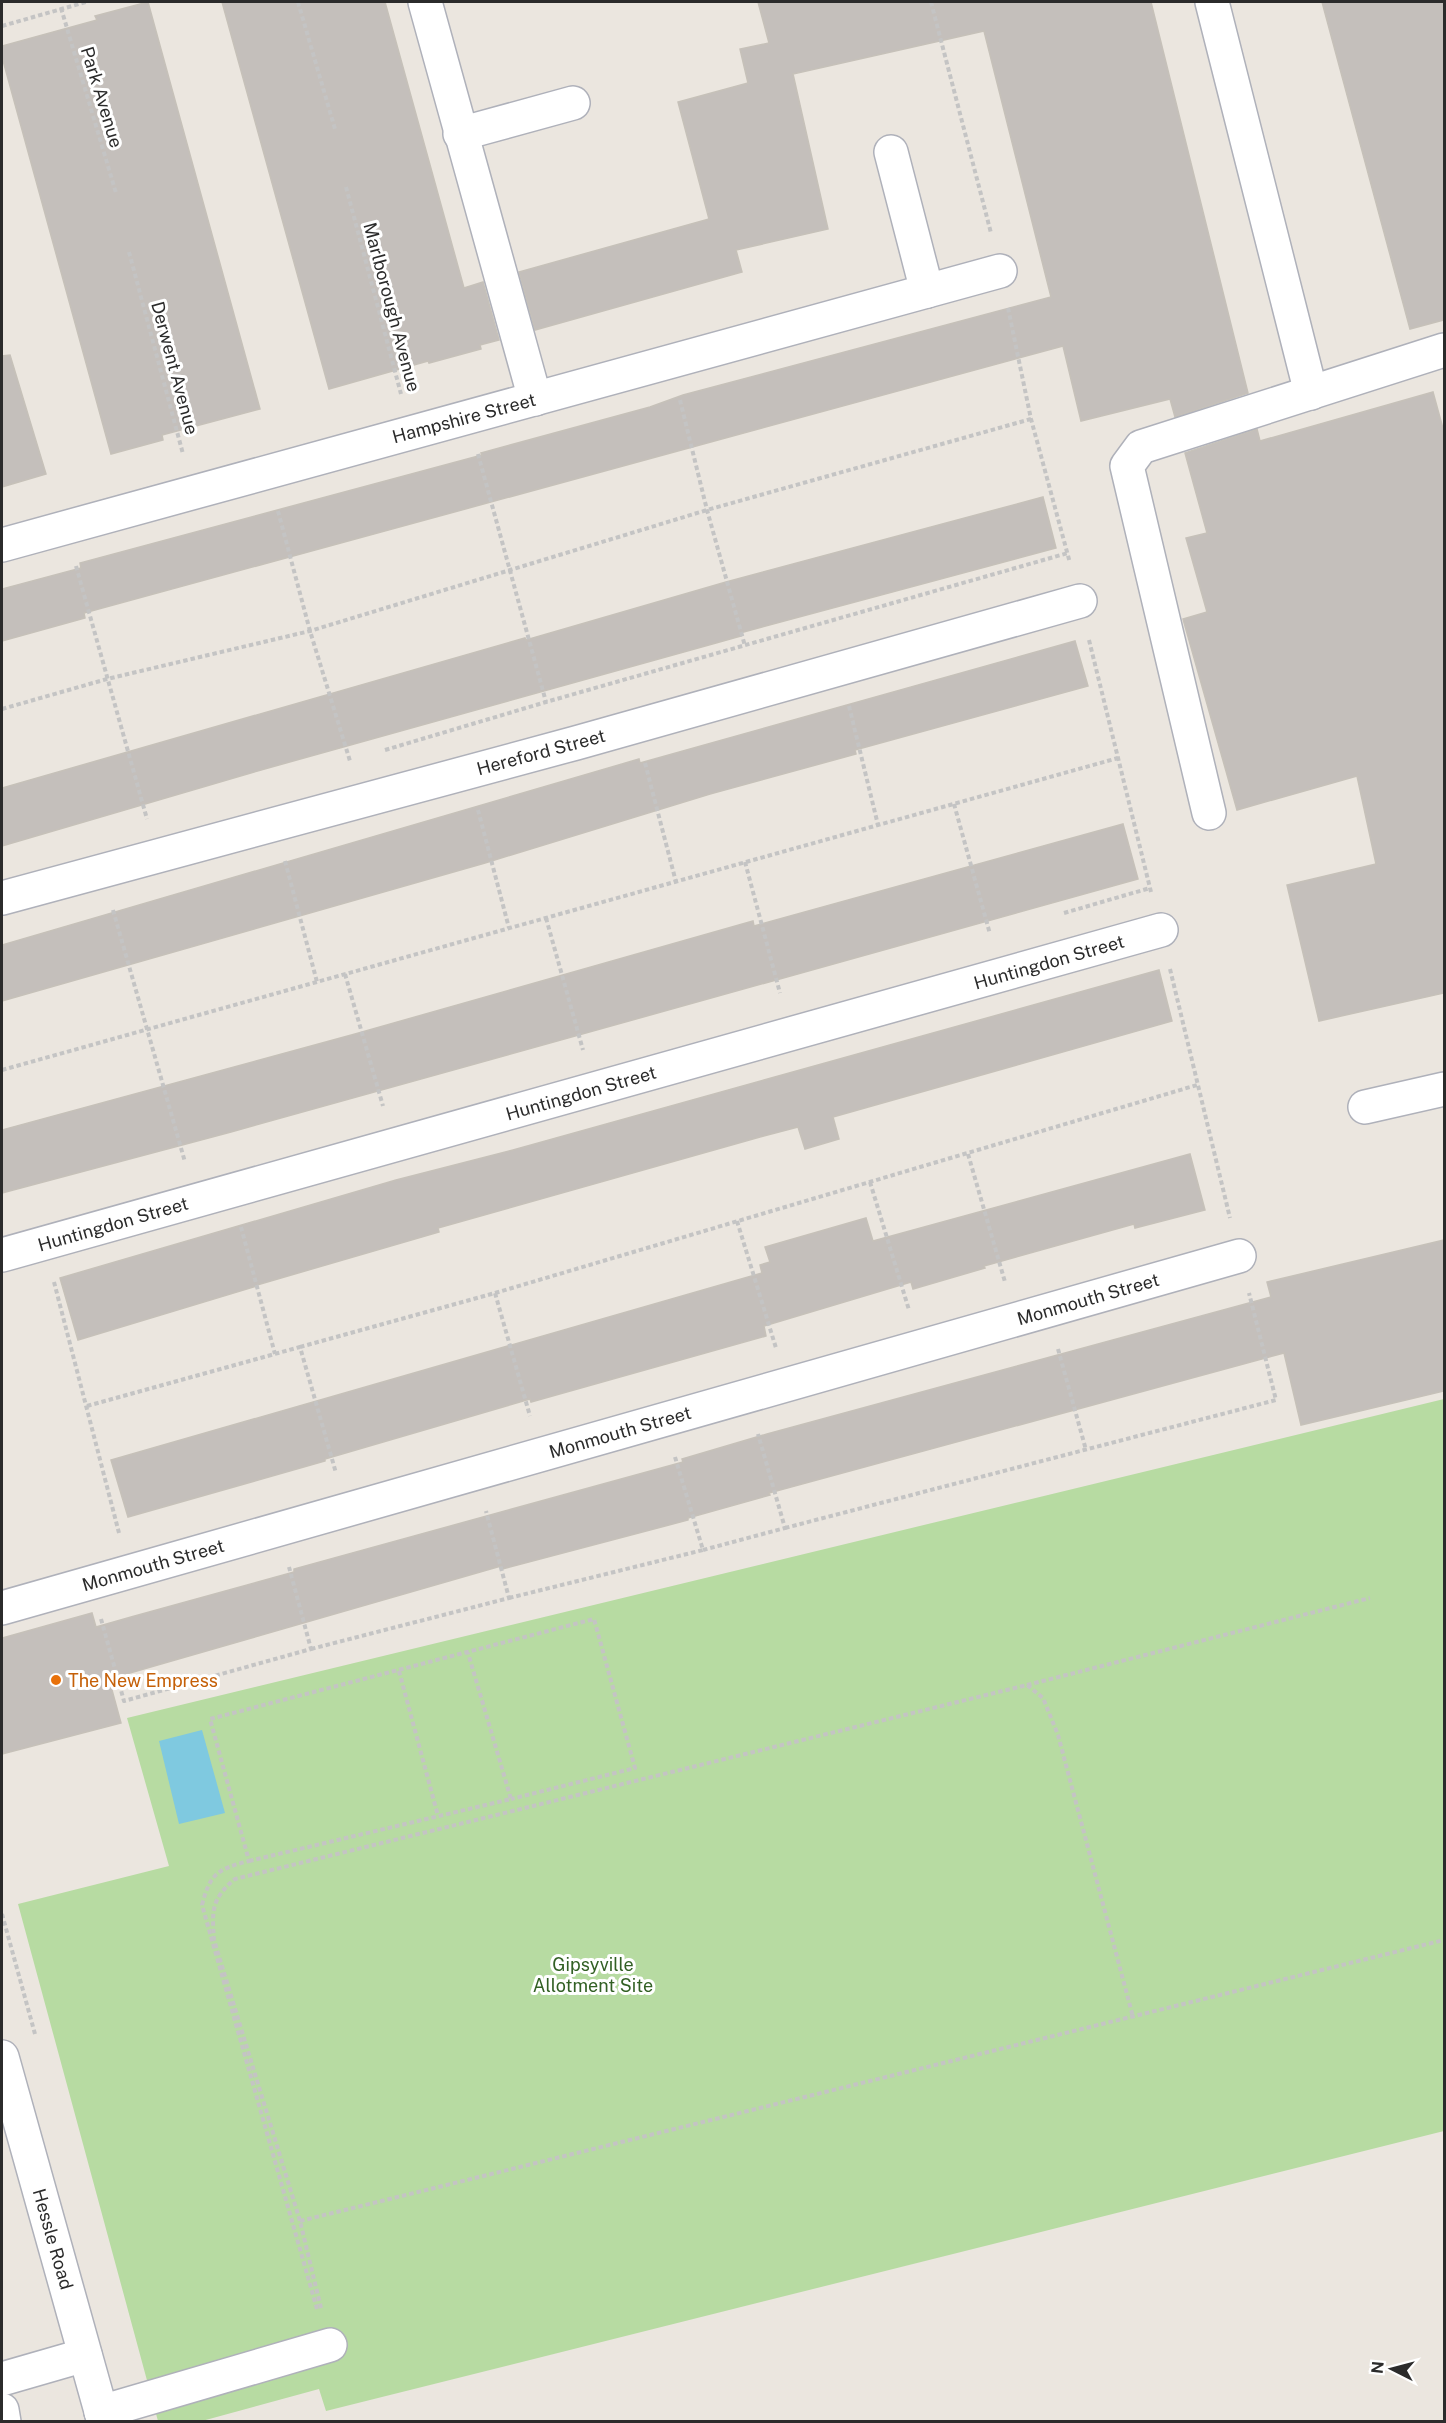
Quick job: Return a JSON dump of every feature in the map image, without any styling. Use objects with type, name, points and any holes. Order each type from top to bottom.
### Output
[{"type":"street","points":[[425,2],[535,399]]},
{"type":"street","points":[[1212,2],[1311,393]]},
{"type":"street","points":[[460,134],[573,103]]},
{"type":"street","points":[[891,152],[927,291]]},
{"type":"street","name":"Hampshire Street","points":[[2,545],[1000,271]]},
{"type":"street","points":[[1209,813],[1127,466],[1141,447],[1444,350]]},
{"type":"street","name":"Hereford Street","points":[[2,898],[576,743],[1080,601]]},
{"type":"street","name":"Huntingdon Street","points":[[2,1255],[1161,930]]},
{"type":"street","points":[[1365,1107],[1444,1089]]},
{"type":"street","name":"Monmouth Street","points":[[2,1608],[1239,1256]]},
{"type":"street","name":"Hessle Road","points":[[2,2057],[103,2417]]},
{"type":"street","points":[[103,2417],[325,2332]]},
{"type":"street","points":[[2,2379],[85,2355]]},
{"type":"street","points":[[2,2410],[4,2421]]},
{"type":"path","points":[[2,26],[86,2]]},
{"type":"path","points":[[298,2],[335,129]]},
{"type":"path","name":"Park Avenue","points":[[61,9],[116,193]]},
{"type":"path","name":"Marlborough Avenue","points":[[346,187],[411,433]]},
{"type":"path","name":"Derwent Avenue","points":[[129,252],[193,492]]},
{"type":"path","points":[[678,392],[707,510],[745,646]]},
{"type":"path","points":[[2,709],[107,679],[310,631],[707,510],[1031,419]]},
{"type":"path","points":[[476,449],[546,702]]},
{"type":"path","points":[[277,504],[310,631],[350,761]]},
{"type":"path","points":[[383,751],[546,702],[1068,553]]},
{"type":"path","points":[[74,560],[147,819]]},
{"type":"path","points":[[848,703],[878,825]]},
{"type":"path","points":[[339,764],[361,758]]},
{"type":"path","points":[[2,1070],[1118,758]]},
{"type":"path","points":[[645,760],[676,882]]},
{"type":"path","points":[[954,804],[990,934]]},
{"type":"path","points":[[477,806],[509,928]]},
{"type":"path","points":[[136,823],[158,816]]},
{"type":"path","points":[[284,860],[317,982]]},
{"type":"path","points":[[745,862],[780,993]]},
{"type":"path","points":[[113,907],[185,1163]]},
{"type":"path","points":[[546,918],[583,1050]]},
{"type":"path","points":[[345,974],[383,1107]]},
{"type":"path","points":[[87,1406],[495,1293],[1197,1085]]},
{"type":"path","points":[[968,1154],[1006,1282]]},
{"type":"path","points":[[870,1182],[909,1310]]},
{"type":"path","points":[[240,1221],[275,1354]]},
{"type":"path","points":[[736,1221],[776,1349]]},
{"type":"path","points":[[51,1271],[121,1539]]},
{"type":"path","points":[[100,1615],[124,1701],[311,1649],[703,1550],[1276,1400],[1249,1292]]},
{"type":"path","points":[[495,1293],[531,1420]]},
{"type":"path","points":[[1057,1344],[1086,1450]]},
{"type":"path","points":[[300,1347],[337,1477]]},
{"type":"path","points":[[757,1430],[785,1528]]},
{"type":"path","points":[[674,1453],[703,1550]]},
{"type":"path","points":[[485,1507],[509,1598]]},
{"type":"path","points":[[287,1560],[311,1649]]},
{"type":"path","points":[[325,2332],[300,2221],[214,1940],[213,1914],[220,1891],[235,1879],[1027,1685],[1371,1598]]},
{"type":"path","points":[[249,1861],[210,1719],[594,1619],[635,1768],[229,1866],[208,1882],[202,1905],[325,2332]]},
{"type":"path","points":[[468,1653],[511,1798]]},
{"type":"path","points":[[399,1671],[438,1816]]},
{"type":"path","points":[[1027,1685],[1043,1698],[1058,1735],[1133,2017]]},
{"type":"path","points":[[300,2221],[1444,1940]]},
{"type":"green space","name":"Gipsyville Allotment Site","points":[[1444,1399],[1444,2131],[326,2411],[319,2389],[202,2421],[158,2421],[18,1904],[169,1866],[127,1718]]},
{"type":"water","points":[[202,1730],[225,1813],[179,1824],[159,1741]]},
{"type":"building","points":[[148,2],[260,409],[162,435],[163,440],[111,454],[2,57],[2,46],[97,20],[95,16]]},
{"type":"building","points":[[222,2],[385,2],[464,288],[483,282],[499,340],[480,345],[481,349],[429,363],[428,361],[329,389]]},
{"type":"building","points":[[758,2],[1151,2],[1248,393],[1175,417],[1170,399],[1081,421],[1063,346],[84,613],[85,618],[2,641],[2,589],[81,568],[80,563],[482,455],[481,453],[650,407],[683,395],[1051,297],[984,31],[793,74],[828,229],[736,250],[742,272],[535,330],[519,272],[709,219],[678,102],[748,83],[740,49],[769,43]]},
{"type":"building","points":[[1322,2],[1444,2],[1444,320],[1410,329]]},
{"type":"building","points":[[10,355],[46,474],[2,487],[2,356]]},
{"type":"building","points":[[1433,392],[1444,432],[1444,993],[1319,1021],[1287,885],[1376,864],[1357,776],[1237,810],[1183,619],[1207,612],[1186,538],[1207,533],[1185,453],[1257,429],[1260,441]]},
{"type":"building","points":[[1043,497],[1056,548],[740,633],[741,636],[261,770],[2,846],[2,788],[525,638],[526,640],[726,582]]},
{"type":"building","points":[[1075,641],[1088,686],[855,750],[856,754],[710,794],[485,863],[2,1001],[2,945],[639,759],[640,763]]},
{"type":"building","points":[[1123,824],[1138,879],[231,1132],[2,1193],[2,1130],[355,1034],[753,921],[754,926]]},
{"type":"building","points":[[1159,970],[1172,1021],[833,1117],[839,1139],[805,1149],[798,1127],[760,1137],[438,1228],[439,1232],[78,1340],[60,1278],[396,1180],[513,1150]]},
{"type":"building","points":[[1190,1154],[1205,1210],[1135,1228],[1134,1224],[984,1266],[985,1268],[913,1289],[911,1282],[764,1326],[766,1336],[531,1402],[530,1399],[128,1517],[111,1460],[762,1273],[760,1265],[770,1262],[765,1247],[866,1218],[873,1241]]},
{"type":"building","points":[[1444,1240],[1444,1391],[1301,1425],[1284,1353],[769,1493],[770,1495],[688,1518],[688,1520],[502,1569],[501,1566],[109,1679],[121,1723],[2,1754],[2,1638],[92,1613],[96,1627],[294,1572],[294,1569],[683,1462],[682,1459],[767,1434],[1271,1297],[1267,1282]]},
{"type":"place","name":"The New Empress","points":[[56,1680]]}]
